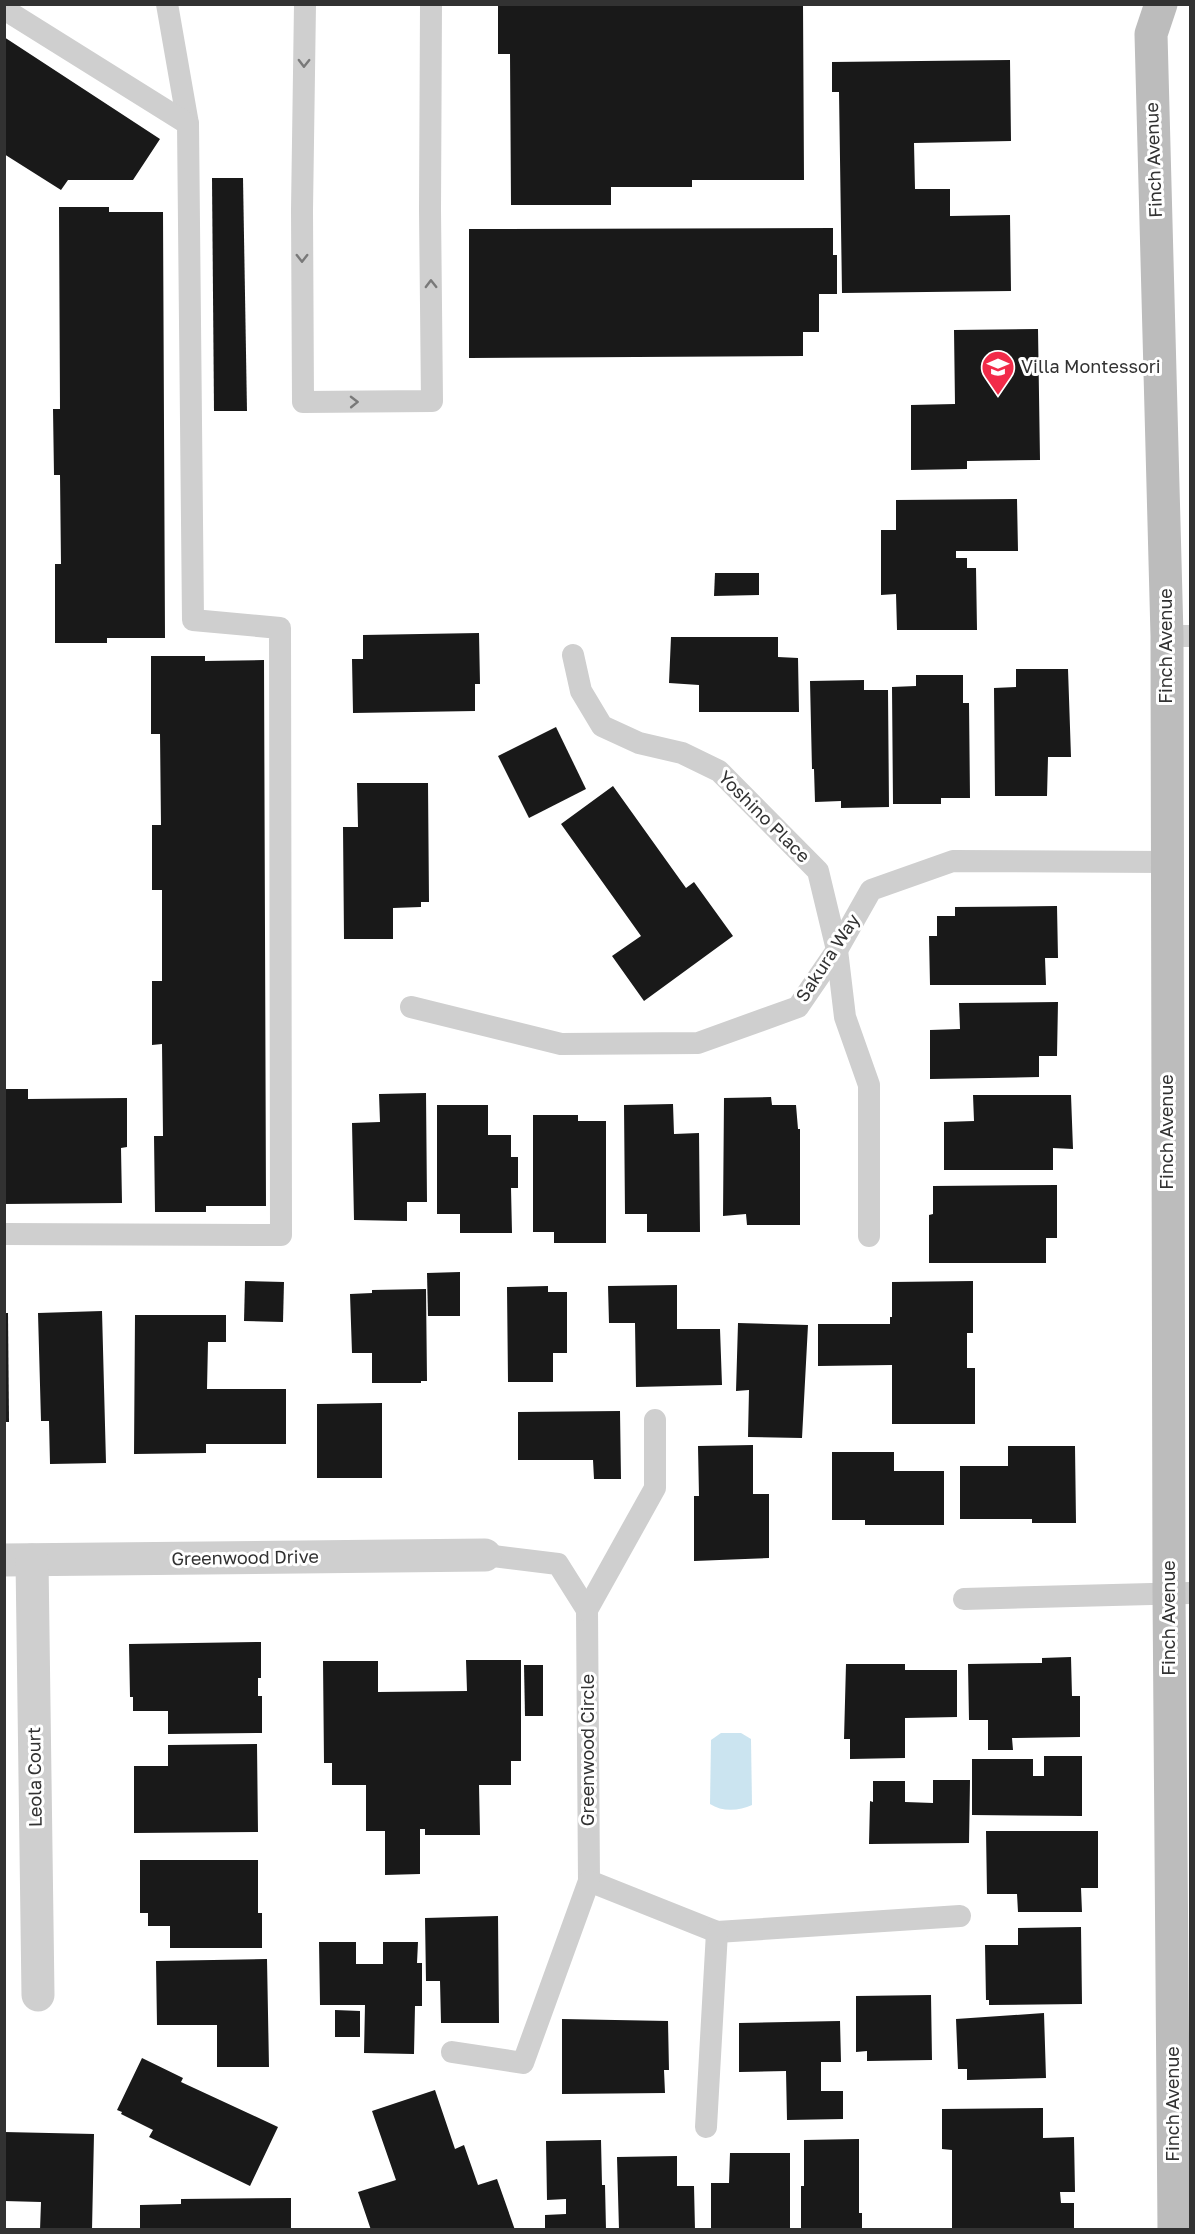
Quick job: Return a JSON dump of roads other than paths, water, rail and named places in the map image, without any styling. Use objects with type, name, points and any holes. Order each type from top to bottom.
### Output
[{"type":"street","name":"Finch Avenue","points":[[1139,4],[1156,19],[1179,636],[1166,862],[1180,1593],[1182,2074],[1174,2229]]},
{"type":"street","name":"Greenwood Drive","points":[[18,1560],[485,1555]]},
{"type":"street","name":"Leola Court","points":[[18,1560],[38,1995]]},
{"type":"lane","points":[[4,1234],[281,1235],[279,628],[193,620],[188,124],[167,4]]},
{"type":"lane","points":[[305,4],[302,210],[303,402],[432,401],[431,4]]},
{"type":"lane","points":[[4,9],[188,124]]},
{"type":"lane","name":"Yoshino Place","points":[[573,655],[581,691],[602,726],[639,743],[682,753],[719,771],[818,871],[837,950],[845,1017],[868,1086],[868,1236]]},
{"type":"lane","name":"Sakura Way","points":[[411,1007],[561,1044],[698,1043],[798,1007],[837,950],[871,890],[953,861],[1166,862]]},
{"type":"lane","points":[[485,1555],[558,1564],[587,1610],[655,1488],[655,1420]]},
{"type":"lane","points":[[964,1599],[1180,1593]]},
{"type":"lane","name":"Greenwood Circle","points":[[587,1610],[589,1881]]},
{"type":"lane","points":[[452,2052],[523,2063],[589,1881],[717,1932],[960,1916]]},
{"type":"lane","points":[[706,2127],[717,1932]]},
{"type":"water","points":[[721,1733],[741,1733],[751,1739],[752,1805],[747,1807],[725,1809],[710,1804],[711,1740]]},
{"type":"place","name":"Villa Montessori","points":[[998,396]]}]
